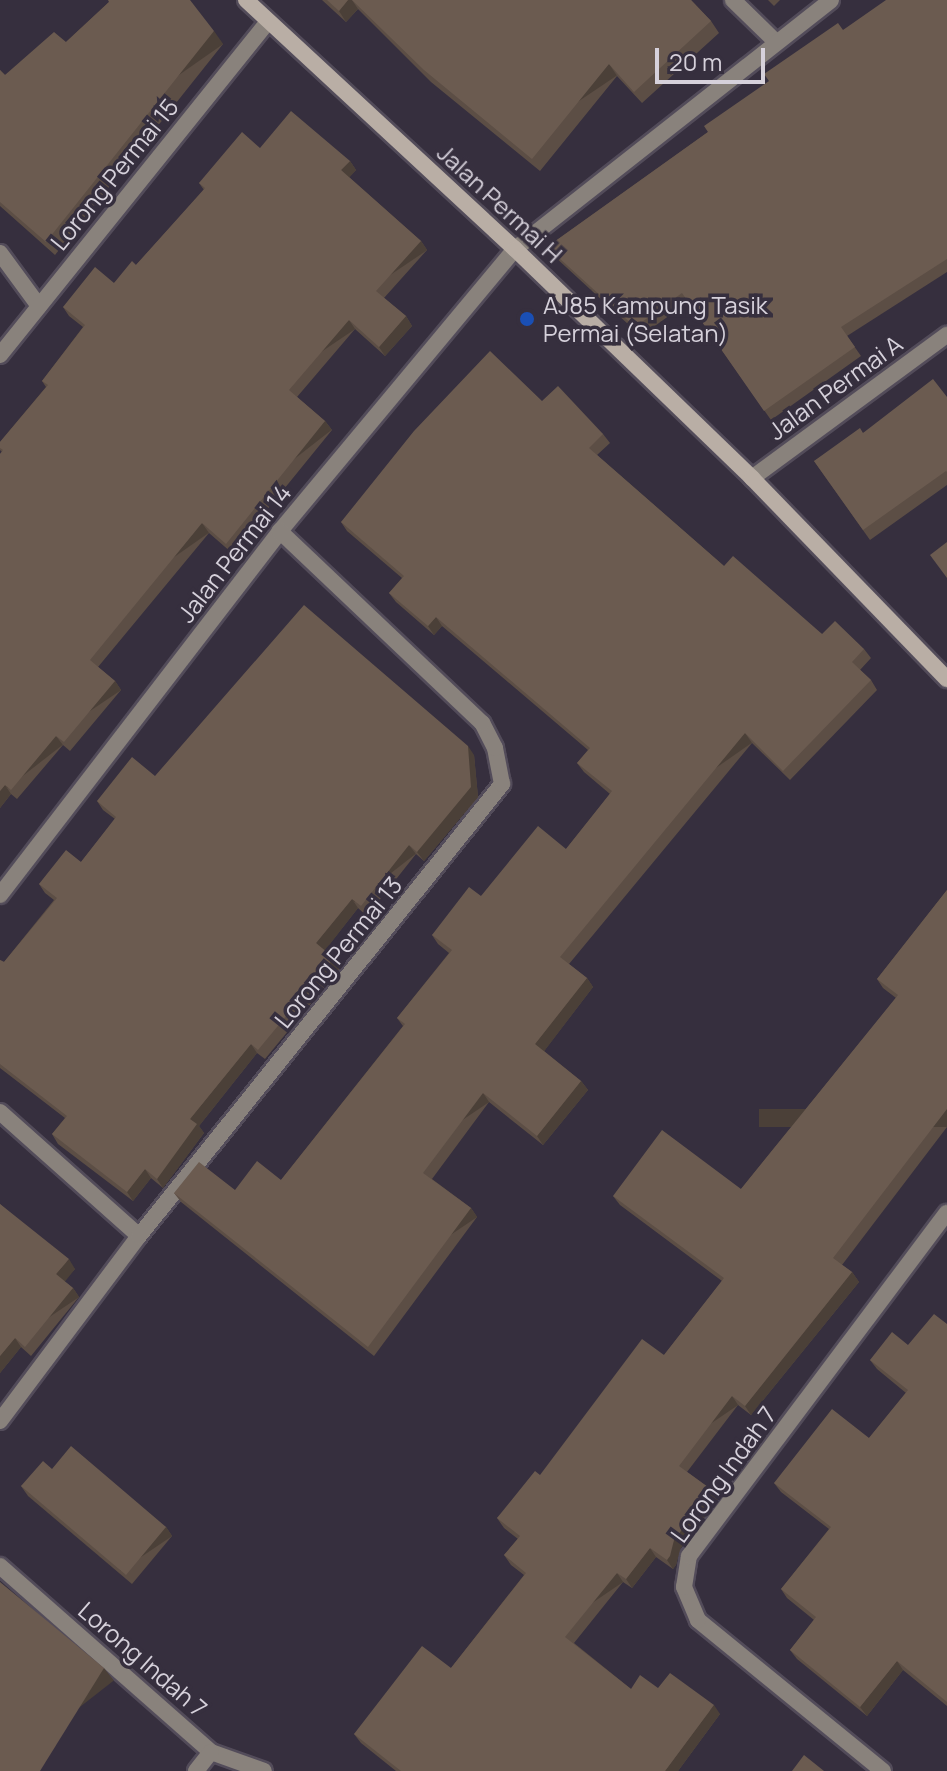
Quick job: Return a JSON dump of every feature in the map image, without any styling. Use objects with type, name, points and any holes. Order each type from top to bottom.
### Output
[{"type":"street","name":"Jalan Permai H","points":[[246,0],[266,24],[515,249],[752,478],[947,679]]},
{"type":"street","points":[[733,0],[774,40]]},
{"type":"street","name":"Jalan Permai 14","points":[[0,895],[280,531],[515,249],[774,40],[831,0]]},
{"type":"street","name":"Lorong Permai 15","points":[[0,355],[266,24]]},
{"type":"street","points":[[0,253],[39,306]]},
{"type":"street","name":"Jalan Permai A","points":[[752,478],[947,335]]},
{"type":"street","name":"Lorong Permai 13","points":[[0,1421],[139,1236],[502,784],[495,748],[482,723],[280,531]]},
{"type":"street","points":[[0,1112],[139,1236]]},
{"type":"street","name":"Lorong Indah 7","points":[[883,1771],[698,1620],[684,1587],[689,1556],[947,1213]]},
{"type":"street","name":"Lorong Indah 7","points":[[0,1566],[211,1752],[264,1771]]},
{"type":"street","points":[[196,1771],[211,1752]]},
{"type":"building","points":[[108,0],[190,0],[214,31],[46,242],[0,202],[0,70],[5,75],[54,32],[66,42]]},
{"type":"building","points":[[327,0],[348,0],[339,11]]},
{"type":"building","points":[[352,0],[691,0],[711,21],[634,92],[609,64],[532,159],[424,70]]},
{"type":"building","points":[[886,0],[947,0],[947,259],[841,327],[855,347],[764,411],[682,293],[635,327],[547,247],[708,132],[704,126],[769,81],[764,74],[838,23],[843,30]]},
{"type":"building","points":[[291,111],[350,161],[341,170],[421,241],[376,291],[406,316],[379,347],[349,320],[289,390],[325,421],[226,544],[202,523],[90,660],[115,681],[64,742],[56,736],[11,790],[5,785],[0,791],[0,454],[3,450],[0,442],[48,385],[42,381],[85,325],[63,307],[95,267],[114,283],[132,261],[136,265],[205,188],[199,183],[242,132],[260,148]]},
{"type":"building","points":[[490,351],[542,401],[558,386],[603,434],[589,448],[724,566],[733,556],[822,634],[835,621],[864,649],[852,662],[871,680],[783,771],[745,733],[560,957],[587,978],[535,1044],[581,1081],[537,1136],[483,1093],[423,1173],[471,1208],[368,1347],[174,1193],[199,1162],[235,1190],[257,1161],[281,1180],[405,1024],[397,1018],[452,950],[432,935],[469,887],[481,896],[538,826],[566,849],[612,791],[577,763],[590,748],[436,617],[428,626],[389,593],[404,576],[341,522],[414,431]]},
{"type":"building","points":[[933,379],[947,397],[947,472],[863,530],[814,461],[860,428],[863,433]]},
{"type":"building","points":[[947,542],[947,578],[930,555]]},
{"type":"building","points":[[304,605],[468,746],[471,787],[417,852],[409,845],[361,906],[352,899],[316,943],[334,958],[258,1050],[251,1044],[190,1119],[197,1124],[157,1179],[145,1169],[127,1192],[52,1134],[67,1116],[0,1064],[0,960],[4,962],[57,898],[39,884],[66,850],[81,862],[116,817],[97,801],[132,757],[155,776]]},
{"type":"building","points":[[947,890],[947,1109],[833,1258],[852,1272],[745,1406],[732,1396],[679,1466],[712,1490],[674,1540],[670,1556],[667,1560],[650,1548],[626,1579],[617,1573],[565,1637],[631,1689],[640,1675],[658,1688],[670,1673],[714,1705],[665,1771],[401,1771],[354,1734],[422,1646],[451,1668],[526,1573],[504,1555],[520,1536],[497,1518],[535,1471],[540,1475],[642,1339],[664,1355],[724,1278],[613,1196],[662,1130],[741,1189],[898,995],[877,979]]},
{"type":"building","points":[[0,1204],[69,1259],[56,1274],[73,1288],[25,1347],[15,1338],[0,1356]]},
{"type":"building","points":[[934,1314],[947,1324],[947,1702],[897,1661],[860,1707],[790,1650],[816,1617],[781,1589],[831,1527],[774,1483],[832,1409],[869,1438],[908,1390],[870,1360],[892,1332],[908,1345]]},
{"type":"building","points":[[71,1446],[166,1527],[126,1575],[21,1486],[43,1461],[52,1469]]},
{"type":"building","points":[[0,1582],[104,1668],[40,1771],[0,1771]]},
{"type":"building","points":[[804,1755],[824,1771],[792,1771]]},
{"type":"place","name":"AJ85 Kampung Tasik Permai (Selatan)","points":[[527,319]]}]
